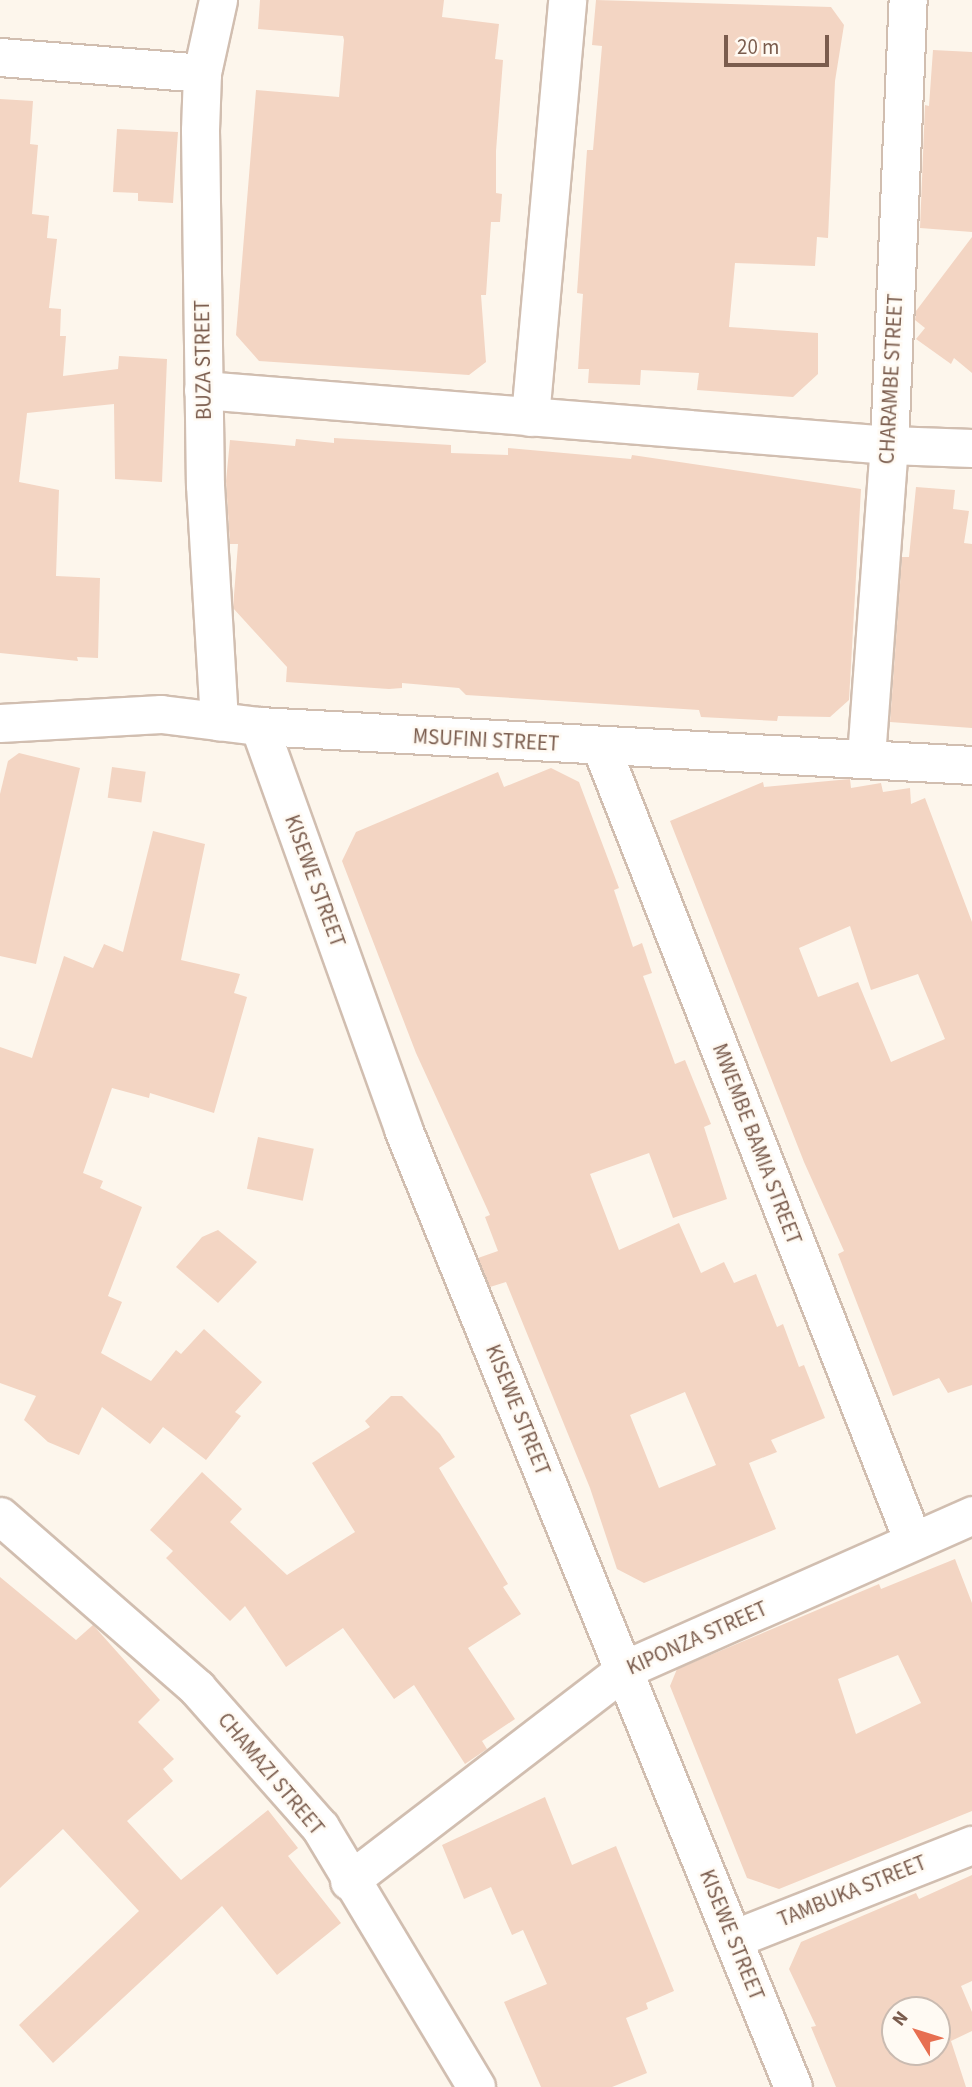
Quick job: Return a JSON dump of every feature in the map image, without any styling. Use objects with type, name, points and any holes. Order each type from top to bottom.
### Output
[{"type":"street","name":"BUZA STREET","points":[[218,0],[202,73],[203,390],[219,722]]},
{"type":"street","points":[[530,417],[567,0]]},
{"type":"street","name":"CHARAMBE STREET","points":[[866,757],[889,445],[908,0]]},
{"type":"street","points":[[0,57],[202,73]]},
{"type":"street","points":[[203,390],[889,445],[972,447]]},
{"type":"street","name":"MSUFINI STREET","points":[[0,723],[161,714],[260,726],[601,747],[866,757],[972,765]]},
{"type":"street","name":"KISEWE STREET","points":[[260,726],[403,1129],[793,2087]]},
{"type":"street","name":"MWEMBE BAMIA STREET","points":[[601,747],[913,1541]]},
{"type":"street","name":"KIPONZA STREET","points":[[349,1881],[625,1669],[972,1515]]},
{"type":"street","name":"CHAMAZI STREET","points":[[0,1516],[197,1688],[320,1827],[349,1881],[476,2087]]},
{"type":"street","name":"TAMBUKA STREET","points":[[733,1939],[972,1845]]},
{"type":"building","points":[[260,0],[444,0],[442,17],[499,24],[495,59],[503,60],[496,151],[496,193],[502,194],[500,222],[491,222],[486,295],[481,295],[486,362],[469,375],[259,361],[236,335],[256,90],[339,97],[344,40],[343,36],[258,29]]},
{"type":"building","points":[[596,0],[831,7],[844,25],[835,81],[828,238],[817,237],[815,266],[735,263],[729,327],[818,333],[818,374],[793,397],[697,390],[699,373],[641,370],[640,385],[588,383],[589,369],[578,369],[583,294],[577,293],[587,150],[593,150],[602,46],[592,45]]},
{"type":"building","points":[[933,50],[972,52],[972,232],[920,228],[925,105],[929,106]]},
{"type":"building","points":[[0,99],[33,101],[30,144],[38,145],[32,214],[49,216],[47,238],[57,239],[49,308],[61,309],[60,336],[66,336],[63,376],[118,369],[119,356],[167,359],[162,482],[115,479],[114,404],[27,413],[19,482],[59,490],[56,576],[100,578],[98,658],[77,657],[78,661],[0,653]]},
{"type":"building","points":[[117,129],[178,132],[173,203],[138,201],[138,193],[113,192]]},
{"type":"building","points":[[972,237],[972,373],[954,358],[951,364],[916,339],[925,328],[915,320],[916,311]]},
{"type":"building","points":[[334,438],[451,445],[451,453],[508,455],[508,448],[631,459],[632,455],[861,489],[849,700],[830,717],[778,716],[777,721],[701,717],[699,710],[466,695],[459,688],[402,683],[402,688],[389,689],[286,682],[287,667],[233,608],[238,544],[230,544],[226,481],[230,440],[295,446],[296,439],[334,443]]},
{"type":"building","points":[[916,487],[955,490],[953,509],[969,511],[964,543],[972,544],[972,728],[890,722],[902,557],[909,557]]},
{"type":"building","points":[[19,753],[80,768],[36,964],[0,956],[0,794],[8,761]]},
{"type":"building","points":[[112,767],[146,772],[141,802],[108,798]]},
{"type":"building","points":[[551,768],[579,782],[619,888],[614,890],[633,947],[642,943],[652,973],[643,976],[675,1064],[685,1060],[711,1124],[704,1127],[727,1199],[673,1218],[649,1153],[590,1174],[619,1250],[679,1223],[701,1273],[724,1262],[734,1283],[756,1274],[777,1327],[783,1324],[799,1367],[804,1365],[825,1418],[771,1440],[777,1452],[749,1463],[776,1529],[644,1583],[617,1569],[590,1488],[506,1282],[490,1287],[478,1258],[498,1251],[485,1217],[490,1215],[416,1053],[342,861],[356,832],[498,772],[504,787]],"holes":[[[685,1392],[716,1465],[659,1488],[630,1415]]]},
{"type":"building","points":[[850,779],[851,788],[881,783],[883,792],[910,788],[911,804],[925,798],[972,922],[972,1385],[948,1393],[939,1378],[893,1396],[838,1254],[844,1251],[804,1162],[670,821],[763,782],[764,787]],"holes":[[[850,926],[871,990],[918,974],[945,1039],[891,1062],[858,982],[818,997],[799,948]]]},
{"type":"building","points":[[153,831],[205,844],[181,960],[240,974],[234,993],[247,997],[214,1113],[150,1093],[149,1098],[112,1088],[83,1173],[103,1181],[100,1188],[142,1207],[108,1296],[122,1302],[101,1353],[151,1381],[176,1350],[181,1354],[204,1329],[262,1382],[235,1412],[241,1416],[206,1460],[163,1427],[150,1444],[102,1407],[79,1455],[48,1442],[24,1420],[36,1396],[0,1383],[0,1047],[32,1058],[64,956],[93,968],[104,944],[123,952]]},
{"type":"building","points":[[258,1137],[314,1149],[303,1201],[247,1189]]},
{"type":"building","points":[[218,1230],[257,1262],[218,1303],[176,1267],[202,1237]]},
{"type":"building","points":[[391,1396],[402,1396],[440,1434],[455,1457],[439,1468],[508,1584],[503,1587],[521,1614],[468,1648],[515,1719],[482,1741],[487,1749],[465,1764],[414,1685],[394,1699],[343,1628],[286,1667],[245,1606],[230,1621],[166,1558],[173,1551],[150,1530],[202,1472],[242,1509],[230,1522],[287,1575],[355,1532],[312,1463],[370,1427],[365,1421]]},
{"type":"building","points":[[955,1559],[972,1603],[972,1811],[779,1889],[747,1878],[670,1686],[677,1669],[879,1584],[881,1589]],"holes":[[[898,1655],[921,1703],[856,1734],[838,1679]]]},
{"type":"building","points":[[0,1577],[76,1640],[93,1625],[160,1700],[138,1722],[174,1759],[163,1769],[173,1781],[127,1821],[181,1880],[268,1810],[298,1848],[288,1856],[341,1923],[277,1975],[222,1906],[53,2063],[19,2025],[139,1911],[63,1829],[0,1888]]},
{"type":"building","points":[[545,1797],[572,1865],[616,1846],[674,1991],[646,2003],[648,2009],[626,2018],[647,2073],[612,2087],[541,2087],[504,2002],[547,1984],[523,1930],[512,1935],[491,1887],[464,1899],[442,1845]]},
{"type":"building","points":[[972,1875],[972,1981],[961,1986],[972,2012],[972,2031],[951,2041],[966,2087],[836,2087],[811,2027],[816,2026],[789,1969],[801,1942],[916,1893],[919,1899]]}]
